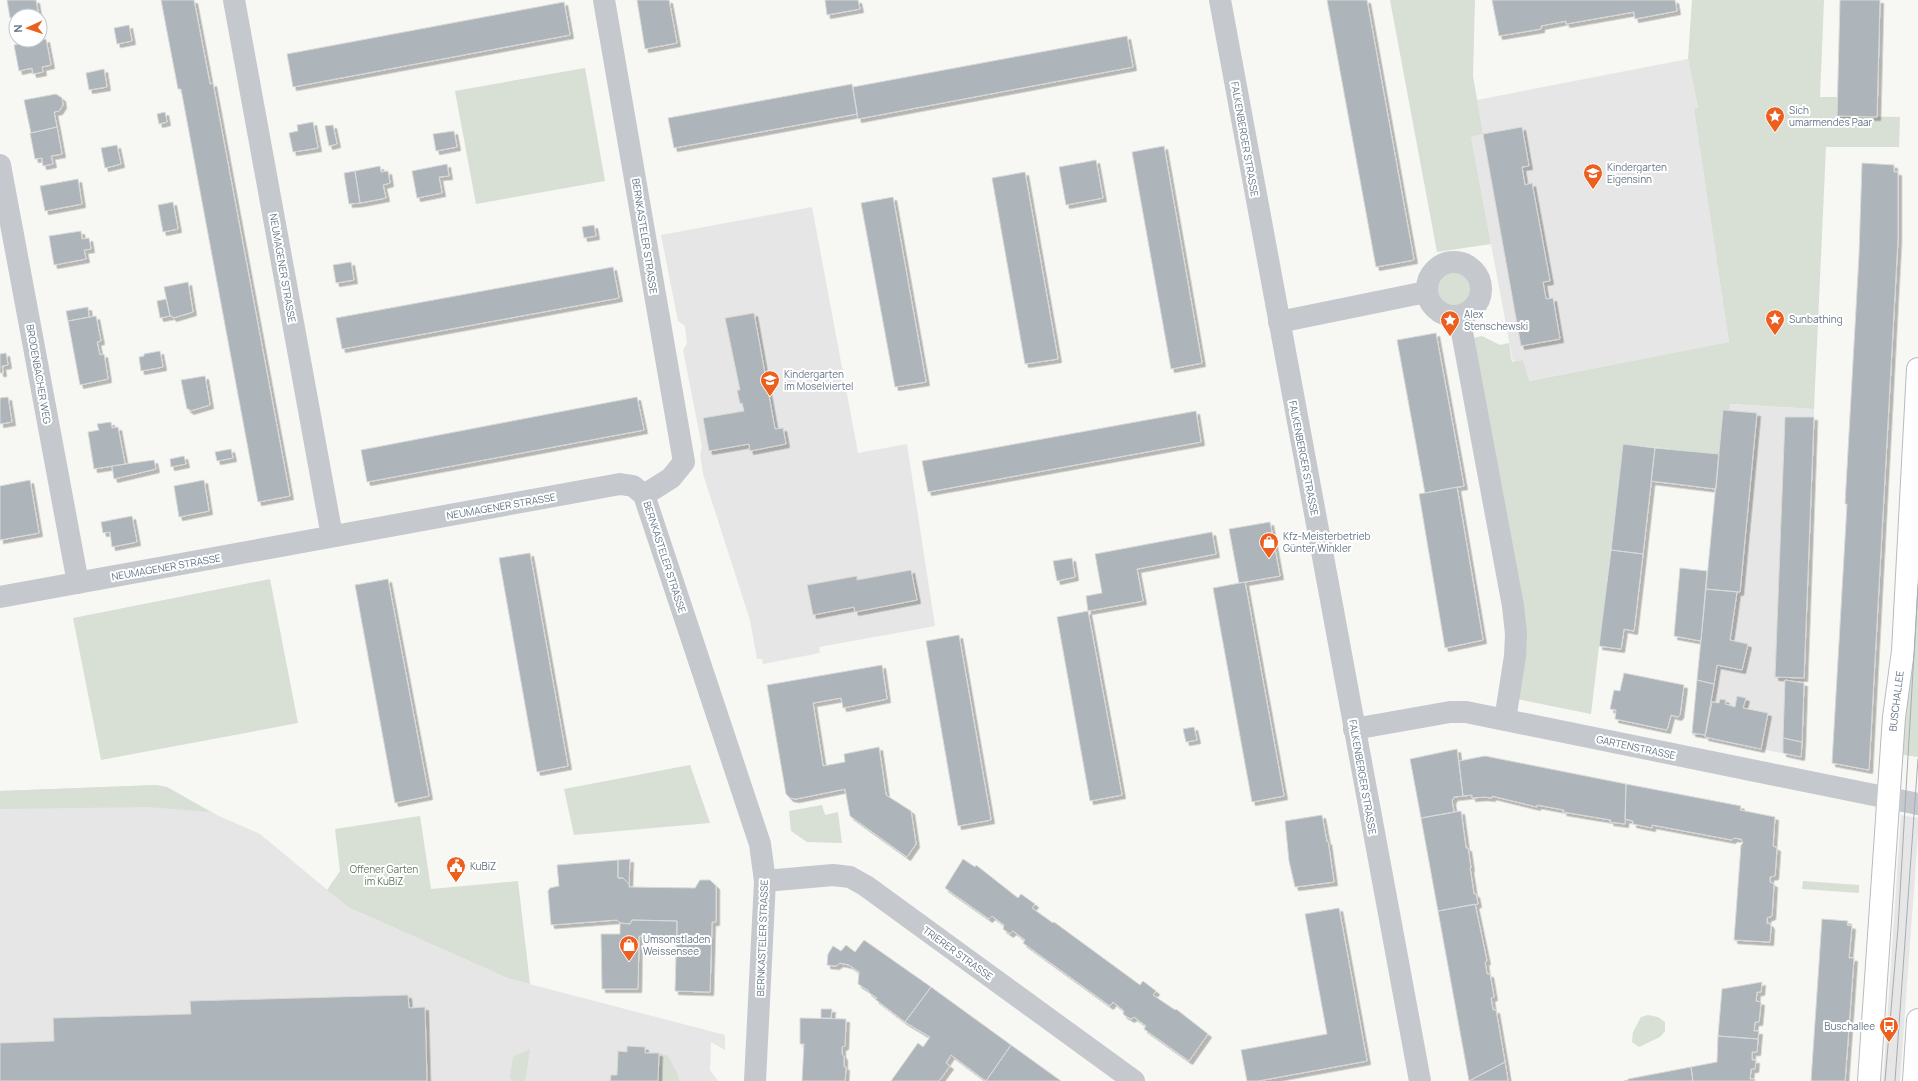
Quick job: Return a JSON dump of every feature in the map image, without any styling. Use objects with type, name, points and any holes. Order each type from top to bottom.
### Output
[{"type":"main road","name":"BUSCHALLEE","points":[[1869,1081],[1894,717],[1903,651],[1918,369]]},
{"type":"main road","points":[[1914,1081],[1918,1020]]},
{"type":"street","name":"NEUMAGENER STRASSE","points":[[234,0],[332,536]]},
{"type":"street","name":"BERNKASTELER STRASSE","points":[[604,0],[684,462],[671,478],[644,495],[754,822],[760,844],[765,881],[755,1081]]},
{"type":"street","name":"FALKENBERGER STRASSE","points":[[1220,0],[1420,1081]]},
{"type":"street","name":"BRODENBACHER WEG","points":[[0,165],[78,583]]},
{"type":"street","points":[[1452,261],[1468,265],[1479,278],[1481,294],[1473,308],[1468,313],[1459,316],[1451,316],[1438,311],[1429,301],[1426,292],[1430,275],[1436,268],[1444,263],[1452,261]]},
{"type":"street","points":[[1279,322],[1426,292]]},
{"type":"street","points":[[1459,316],[1513,606],[1516,634],[1515,656],[1505,720]]},
{"type":"street","name":"NEUMAGENER STRASSE","points":[[0,597],[620,484],[633,486],[644,495]]},
{"type":"street","name":"GARTENSTRASSE","points":[[1354,729],[1450,712],[1466,712],[1918,804]]},
{"type":"street","name":"TRIERER STRASSE","points":[[765,881],[833,875],[850,877],[866,886],[1134,1081]]},
{"type":"shaded area","name":"Kindergarten Eigensinn","points":[[1688,59],[1698,109],[1694,109],[1729,342],[1528,381],[1523,360],[1513,362],[1471,137],[1483,134],[1477,100]]},
{"type":"shaded area","name":"Kindergarten im Moselviertel","points":[[812,207],[858,453],[907,444],[935,626],[819,647],[820,653],[763,664],[762,659],[757,659],[750,620],[703,474],[700,454],[702,447],[683,350],[687,344],[685,326],[678,321],[661,235]]},
{"type":"shaded area","points":[[1724,404],[1814,409],[1801,757],[1692,735]]},
{"type":"shaded area","points":[[156,785],[167,787],[219,816],[260,834],[348,907],[510,979],[725,1035],[725,1050],[711,1042],[710,1070],[718,1081],[0,1081],[0,791]]},
{"type":"shaded area","points":[[1901,815],[1918,818],[1918,834],[1900,1081],[1883,1081]]},
{"type":"green space","points":[[1390,0],[1475,0],[1473,76],[1483,134],[1471,137],[1491,244],[1437,252]]},
{"type":"green space","points":[[1692,0],[1824,0],[1820,97],[1837,97],[1837,116],[1900,117],[1899,147],[1826,147],[1814,409],[1730,404],[1729,410],[1723,410],[1719,454],[1623,444],[1591,714],[1517,699],[1469,339],[1482,336],[1500,345],[1509,343],[1512,362],[1523,360],[1529,381],[1729,342],[1694,109],[1698,108],[1688,59]]},
{"type":"green space","points":[[585,68],[605,181],[476,204],[455,91]]},
{"type":"green space","points":[[1450,269],[1458,269],[1468,274],[1472,281],[1472,295],[1468,302],[1458,307],[1450,307],[1440,302],[1438,299],[1435,292],[1435,284],[1440,274],[1443,272]]},
{"type":"green space","points":[[1918,500],[1918,757],[1897,754]]},
{"type":"green space","points":[[270,579],[298,723],[101,760],[73,618]]},
{"type":"green space","points":[[690,765],[710,823],[574,835],[564,789]]},
{"type":"green space","points":[[156,785],[167,787],[210,812],[149,807],[0,809],[0,791]]},
{"type":"green space","points":[[822,805],[825,815],[838,812],[842,843],[807,842],[791,831],[789,811]]},
{"type":"green space","name":"Offener Garten im KuBiZ","points":[[420,816],[431,889],[518,881],[530,984],[510,979],[348,907],[327,890],[340,871],[335,829]]},
{"type":"green space","points":[[1803,881],[1859,885],[1859,893],[1802,889]]},
{"type":"green space","points":[[1648,1015],[1658,1017],[1665,1022],[1665,1031],[1660,1037],[1639,1047],[1632,1042],[1633,1032],[1641,1017]]},
{"type":"green space","points":[[530,1049],[525,1081],[514,1081],[510,1078],[513,1057]]},
{"type":"green space","points":[[659,1053],[668,1056],[677,1073],[679,1081],[658,1081]]},
{"type":"building","points":[[7,0],[36,0],[37,8],[8,8]]},
{"type":"building","points":[[161,0],[194,0],[210,84],[213,83],[290,496],[258,502],[181,89],[178,89]]},
{"type":"building","points":[[637,0],[669,0],[677,43],[645,49]]},
{"type":"building","points":[[825,0],[858,0],[860,9],[827,15]]},
{"type":"building","points":[[1327,0],[1367,0],[1414,260],[1376,267]]},
{"type":"building","points":[[1492,0],[1675,0],[1677,11],[1635,19],[1634,12],[1566,24],[1566,21],[1541,26],[1541,29],[1499,36]]},
{"type":"building","points":[[1840,0],[1880,0],[1877,117],[1837,116]]},
{"type":"building","points":[[564,2],[570,35],[293,87],[287,54]]},
{"type":"building","points":[[129,25],[132,41],[117,44],[114,28]]},
{"type":"building","points":[[1127,36],[1133,67],[858,119],[853,87]]},
{"type":"building","points":[[15,48],[48,48],[51,65],[42,67],[43,72],[33,74],[32,68],[19,71]]},
{"type":"building","points":[[104,69],[107,87],[89,90],[86,73]]},
{"type":"building","points":[[852,84],[857,114],[674,148],[668,118]]},
{"type":"building","points":[[56,94],[62,98],[63,105],[59,111],[54,112],[57,127],[31,133],[24,100]]},
{"type":"building","points":[[165,112],[167,122],[159,124],[157,114]]},
{"type":"building","points":[[313,122],[318,148],[293,152],[289,133],[298,131],[297,125]]},
{"type":"building","points":[[333,125],[337,144],[329,146],[325,126]]},
{"type":"building","points":[[57,127],[62,154],[51,156],[53,164],[43,166],[42,158],[35,159],[30,133]]},
{"type":"building","points":[[1522,127],[1529,166],[1522,167],[1525,185],[1532,183],[1550,281],[1543,282],[1546,299],[1553,298],[1560,339],[1521,346],[1483,134]]},
{"type":"building","points":[[454,131],[457,147],[436,151],[433,134]]},
{"type":"building","points":[[117,145],[121,164],[105,168],[101,148]]},
{"type":"building","points":[[1164,146],[1202,363],[1171,369],[1132,152]]},
{"type":"building","points":[[1096,160],[1103,198],[1066,205],[1059,167]]},
{"type":"building","points":[[1862,163],[1894,165],[1894,172],[1898,172],[1898,239],[1869,770],[1832,763],[1847,504],[1845,504],[1859,255]]},
{"type":"building","points":[[447,164],[449,176],[439,177],[442,193],[417,198],[412,171]]},
{"type":"building","points":[[380,166],[381,172],[388,171],[390,183],[383,185],[386,198],[360,203],[355,171]]},
{"type":"building","points":[[355,171],[360,203],[349,204],[344,173]]},
{"type":"building","points":[[1025,172],[1058,359],[1025,364],[992,178]]},
{"type":"building","points":[[78,179],[82,204],[45,211],[40,186]]},
{"type":"building","points":[[893,197],[926,382],[895,387],[861,203]]},
{"type":"building","points":[[173,202],[178,229],[163,232],[158,205]]},
{"type":"building","points":[[594,225],[596,236],[584,238],[582,227]]},
{"type":"building","points":[[81,231],[82,239],[89,238],[91,249],[84,250],[86,259],[54,265],[49,236]]},
{"type":"building","points":[[351,262],[354,280],[336,283],[333,265]]},
{"type":"building","points":[[613,267],[619,298],[342,349],[336,318]]},
{"type":"building","points":[[188,282],[193,312],[173,318],[170,316],[164,287]]},
{"type":"building","points":[[166,299],[170,316],[160,318],[157,301]]},
{"type":"building","points":[[88,307],[89,317],[68,321],[66,311]]},
{"type":"building","points":[[754,313],[775,429],[783,428],[786,444],[750,451],[749,444],[709,451],[703,418],[744,411],[742,403],[740,404],[737,390],[740,390],[725,318]]},
{"type":"building","points":[[96,316],[101,341],[97,342],[100,355],[104,354],[108,379],[80,385],[68,321]]},
{"type":"building","points":[[1436,333],[1464,486],[1425,493],[1397,340]]},
{"type":"building","points":[[160,351],[163,367],[141,371],[139,357],[144,356],[144,354]]},
{"type":"building","points":[[6,353],[8,365],[2,366],[3,373],[0,373],[0,354]]},
{"type":"building","points":[[205,376],[210,405],[190,411],[187,409],[181,380]]},
{"type":"building","points":[[8,397],[12,422],[0,424],[0,398]]},
{"type":"building","points":[[637,397],[644,430],[367,482],[361,450]]},
{"type":"building","points":[[1723,410],[1757,413],[1740,592],[1706,589]]},
{"type":"building","points":[[1196,411],[1201,442],[928,492],[922,461]]},
{"type":"building","points":[[1785,417],[1814,417],[1804,678],[1775,677]]},
{"type":"building","points":[[111,422],[112,428],[118,427],[125,464],[94,469],[88,432],[99,430],[97,424]]},
{"type":"building","points":[[1623,444],[1655,448],[1643,554],[1611,550]]},
{"type":"building","points":[[1655,448],[1719,454],[1716,489],[1651,481]]},
{"type":"building","points":[[231,449],[233,458],[217,461],[215,452]]},
{"type":"building","points":[[184,456],[186,464],[171,467],[170,459]]},
{"type":"building","points":[[154,460],[156,469],[114,479],[112,466]]},
{"type":"building","points":[[30,480],[39,533],[0,540],[0,486]]},
{"type":"building","points":[[204,480],[209,511],[179,517],[174,486]]},
{"type":"building","points":[[1457,487],[1483,640],[1445,648],[1419,494]]},
{"type":"building","points":[[132,516],[137,542],[112,547],[110,532],[103,533],[101,522]]},
{"type":"building","points":[[1270,522],[1280,576],[1239,583],[1229,529]]},
{"type":"building","points":[[1212,532],[1216,554],[1137,569],[1143,601],[1088,611],[1086,596],[1102,593],[1095,554]]},
{"type":"building","points":[[1611,550],[1643,554],[1634,631],[1624,629],[1621,649],[1599,646]]},
{"type":"building","points":[[530,553],[568,766],[537,772],[499,558]]},
{"type":"building","points":[[1072,558],[1075,577],[1057,581],[1053,561]]},
{"type":"building","points":[[1680,568],[1707,571],[1701,641],[1674,636]]},
{"type":"building","points":[[911,570],[917,600],[855,612],[854,607],[813,615],[807,585],[857,576],[857,580]]},
{"type":"building","points":[[388,579],[429,796],[395,803],[355,585]]},
{"type":"building","points":[[1245,582],[1284,796],[1252,802],[1213,588]]},
{"type":"building","points":[[1706,589],[1737,592],[1730,640],[1748,644],[1742,670],[1717,665],[1714,684],[1697,680]]},
{"type":"building","points":[[1088,611],[1122,795],[1090,801],[1057,617]]},
{"type":"building","points":[[959,635],[991,820],[958,826],[926,641]]},
{"type":"building","points":[[882,665],[887,699],[843,708],[841,698],[813,703],[823,766],[845,762],[844,754],[879,747],[886,795],[911,811],[916,844],[907,857],[850,816],[845,789],[796,799],[790,798],[786,794],[767,685]]},
{"type":"building","points":[[1624,673],[1684,685],[1680,715],[1678,717],[1671,715],[1667,730],[1615,719],[1616,710],[1610,709],[1614,690],[1620,691]]},
{"type":"building","points":[[1697,680],[1714,684],[1705,735],[1692,733]]},
{"type":"building","points":[[1785,680],[1804,683],[1802,742],[1783,738]]},
{"type":"building","points":[[1737,696],[1746,698],[1743,708],[1768,713],[1761,749],[1705,737],[1712,702],[1719,703],[1720,699],[1726,700],[1725,704],[1735,707]]},
{"type":"building","points":[[1194,727],[1197,740],[1186,742],[1183,729]]},
{"type":"building","points":[[1783,738],[1802,742],[1801,757],[1783,753]]},
{"type":"building","points":[[1457,749],[1463,796],[1454,797],[1452,801],[1454,812],[1421,818],[1410,759]]},
{"type":"building","points":[[1485,756],[1626,784],[1625,824],[1610,822],[1611,820],[1563,812],[1564,810],[1537,805],[1537,807],[1492,796],[1492,798],[1472,798],[1472,795],[1463,796],[1459,761]]},
{"type":"building","points":[[1626,784],[1741,806],[1740,810],[1775,817],[1773,846],[1777,848],[1775,876],[1770,877],[1770,882],[1774,884],[1772,916],[1767,918],[1767,924],[1769,923],[1771,926],[1770,942],[1734,940],[1741,845],[1743,843],[1741,839],[1734,838],[1732,840],[1652,825],[1652,828],[1633,824],[1633,821],[1625,819]]},
{"type":"building","points":[[1461,811],[1474,894],[1476,894],[1478,904],[1438,911],[1421,818]]},
{"type":"building","points":[[1322,815],[1327,842],[1328,841],[1334,882],[1295,887],[1289,861],[1285,821]]},
{"type":"building","points":[[630,859],[629,884],[623,878],[618,878],[618,860]]},
{"type":"building","points":[[963,859],[975,867],[976,865],[1018,898],[1021,894],[1035,904],[1032,908],[1053,923],[1054,922],[1140,985],[1143,981],[1156,991],[1153,995],[1175,1010],[1176,1009],[1208,1034],[1189,1061],[1144,1029],[1146,1026],[1134,1017],[1131,1019],[1124,1015],[1124,1011],[1113,1002],[1110,1006],[1023,943],[1025,940],[1013,931],[1010,934],[1003,929],[1004,925],[992,916],[989,919],[945,888]]},
{"type":"building","points":[[618,860],[618,878],[623,878],[629,884],[629,887],[695,888],[700,880],[710,880],[716,886],[716,922],[712,922],[710,992],[675,991],[677,921],[632,920],[630,924],[620,923],[617,920],[551,925],[548,891],[550,888],[559,886],[557,865]]},
{"type":"building","points":[[1475,904],[1487,961],[1485,962],[1487,974],[1490,974],[1494,997],[1491,998],[1493,1010],[1496,1010],[1505,1062],[1469,1081],[1438,911]]},
{"type":"building","points":[[1339,908],[1367,1061],[1258,1081],[1247,1081],[1241,1050],[1327,1034],[1305,914]]},
{"type":"building","points":[[1822,919],[1848,921],[1847,925],[1852,926],[1849,958],[1854,958],[1845,1081],[1811,1081]]},
{"type":"building","points":[[632,920],[677,921],[677,937],[639,936],[638,989],[602,989],[601,934],[620,934],[620,923],[630,924]]},
{"type":"building","points":[[864,940],[931,987],[905,1022],[875,999],[877,998],[868,992],[869,991],[858,984],[859,972],[849,965],[840,963],[836,966],[827,965],[828,954],[833,946],[841,951],[846,945],[855,952]]},
{"type":"building","points":[[1762,982],[1761,992],[1757,992],[1756,1001],[1761,1002],[1759,1022],[1755,1022],[1754,1031],[1759,1031],[1758,1039],[1718,1036],[1722,989]]},
{"type":"building","points":[[931,987],[1011,1045],[986,1081],[951,1055],[946,1063],[950,1066],[939,1081],[891,1081],[918,1043],[923,1047],[930,1037],[905,1022]]},
{"type":"building","points":[[408,995],[409,1008],[425,1007],[427,1081],[0,1081],[0,1043],[54,1041],[53,1018],[191,1014],[190,1001]]},
{"type":"building","points":[[821,1009],[832,1009],[831,1018],[821,1018]]},
{"type":"building","points":[[800,1018],[846,1019],[845,1046],[842,1047],[844,1067],[846,1067],[845,1081],[802,1081],[804,1044],[800,1044]]},
{"type":"building","points":[[1718,1036],[1758,1039],[1757,1052],[1752,1052],[1752,1060],[1756,1060],[1755,1069],[1751,1069],[1750,1079],[1755,1079],[1755,1081],[1693,1081],[1691,1067],[1717,1062]]},
{"type":"building","points":[[1011,1045],[1061,1081],[986,1081]]},
{"type":"building","points":[[627,1046],[645,1047],[645,1053],[659,1053],[658,1081],[610,1081],[611,1075],[617,1075],[618,1051],[627,1052]]},
{"type":"building","points":[[1505,1062],[1508,1081],[1469,1081]]},
{"type":"building","points":[[1691,1067],[1693,1081],[1624,1081],[1628,1079]]},
{"type":"tram line","points":[[1885,1081],[1898,928],[1918,585]]},
{"type":"tram line","points":[[1895,1081],[1918,759]]},
{"type":"place","name":"Sich umarmendes Paar","points":[[1775,133]]},
{"type":"place","name":"Kindergarten Eigensinn","points":[[1593,190]]},
{"type":"place","name":"Sunbathing","points":[[1775,336]]},
{"type":"place","name":"Alex Stenschewski","points":[[1450,337]]},
{"type":"place","name":"Kindergarten im Moselviertel","points":[[770,397]]},
{"type":"place","name":"Kfz-Meisterbetrieb Günter Winkler","points":[[1269,559]]},
{"type":"place","name":"KuBiZ","points":[[456,883]]},
{"type":"place","name":"Umsonstladen Weissensee","points":[[629,962]]},
{"type":"place","name":"Buschallee","points":[[1889,1043]]}]
